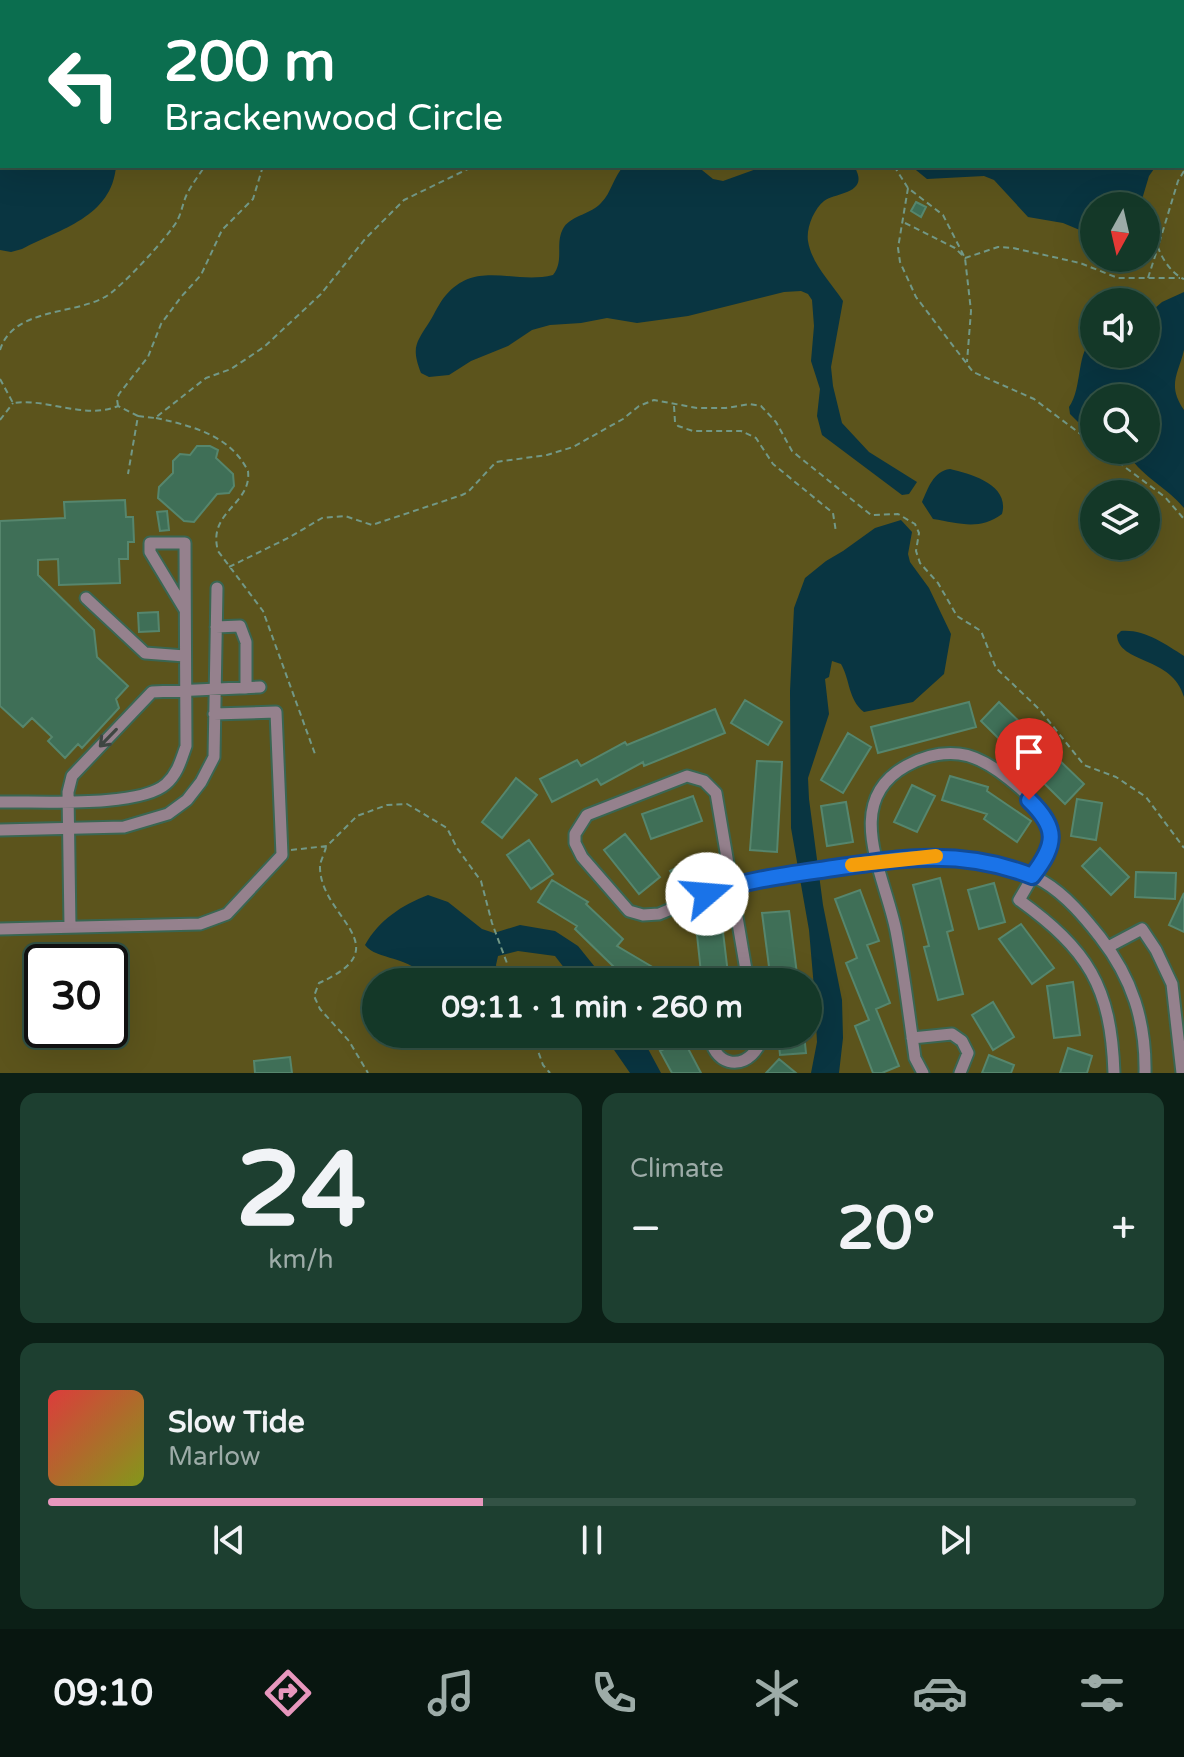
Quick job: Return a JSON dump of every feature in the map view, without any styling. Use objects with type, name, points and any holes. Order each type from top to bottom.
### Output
[{"type":"street","points":[[0,802],[129,799],[151,794],[165,785],[178,770],[186,746],[185,543],[150,543],[150,552],[185,610]]},
{"type":"street","points":[[0,830],[124,827],[168,814],[187,800],[214,757],[217,588]]},
{"type":"street","points":[[86,598],[145,653],[185,656]]},
{"type":"street","points":[[216,627],[240,626],[246,642],[246,688]]},
{"type":"street","points":[[70,927],[69,801],[72,776],[152,692],[260,687]]},
{"type":"street","points":[[0,929],[200,924],[227,914],[282,855],[276,712],[214,714]]},
{"type":"street","points":[[921,1072],[912,1038],[895,930],[870,818],[872,803],[889,777],[912,762],[936,754],[954,753],[973,756],[997,768],[1045,815],[1051,830],[1050,847],[1019,900],[1066,937],[1089,969],[1105,1000],[1113,1041],[1114,1073]]},
{"type":"street","points":[[746,968],[733,884],[716,793],[704,781],[687,776],[587,815],[577,827],[575,843],[582,857],[629,911],[636,914],[659,914],[733,884],[751,880],[929,856],[990,861],[1032,876],[1062,896],[1108,947],[1133,990],[1144,1039],[1145,1073]]},
{"type":"street","points":[[1108,947],[1142,929],[1156,950],[1172,984],[1182,1073]]},
{"type":"street","points":[[912,1038],[952,1034],[962,1041],[968,1053],[960,1073]]},
{"type":"street","points":[[713,1048],[721,1059],[733,1063],[745,1061],[758,1048]]},
{"type":"path","points":[[0,350],[9,333],[24,322],[93,303],[110,294],[169,234],[177,222],[187,193],[204,168]]},
{"type":"path","points":[[118,406],[119,394],[148,357],[161,324],[201,275],[222,230],[253,199],[262,168]]},
{"type":"path","points":[[155,418],[206,378],[231,369],[264,347],[321,294],[365,239],[404,200],[470,168]]},
{"type":"path","points":[[895,168],[908,188],[943,215],[965,258],[971,311],[967,363]]},
{"type":"path","points":[[1160,240],[1178,181],[1184,171]]},
{"type":"path","points":[[908,188],[898,248],[904,272],[916,297],[973,372],[1034,399],[1080,434]]},
{"type":"path","points":[[903,223],[955,248],[965,258]]},
{"type":"path","points":[[965,258],[998,247],[1013,248],[1069,260],[1118,278],[1182,278]]},
{"type":"path","points":[[1160,251],[1165,262],[1182,278]]},
{"type":"path","points":[[1147,279],[1149,272]]},
{"type":"path","points":[[0,379],[13,403]]},
{"type":"path","points":[[229,567],[322,518],[345,516],[367,525],[468,492],[496,462],[547,455],[573,447],[623,419],[646,402],[654,400],[705,409],[750,404],[761,406],[776,422],[792,451],[871,515],[898,514],[910,519],[919,533],[916,551],[920,563],[938,583],[954,613],[981,631],[996,668],[1040,710],[1084,765],[1116,777],[1146,797],[1184,848]]},
{"type":"path","points":[[0,420],[13,403],[31,401],[105,411],[118,406],[138,416],[197,428],[229,446],[248,471],[249,478],[242,494],[215,531],[218,551],[263,611],[315,754]]},
{"type":"path","points":[[674,404],[675,422],[683,429],[741,431],[756,438],[773,464],[833,513],[836,532]]},
{"type":"path","points":[[128,474],[138,416]]},
{"type":"path","points":[[1121,464],[1165,497],[1184,519]]},
{"type":"path","points":[[368,1073],[349,1041],[320,1009],[314,996],[319,983],[342,972],[355,958],[356,946],[351,929],[329,898],[320,866],[327,846],[357,816],[387,805],[407,804],[447,828],[481,881],[492,923],[509,968]]},
{"type":"path","points":[[282,851],[327,846]]},
{"type":"path","points":[[537,1048],[543,1065],[550,1073]]},
{"type":"shaded area","points":[[0,168],[1184,168],[1184,1073],[0,1073]]},
{"type":"water","points":[[0,168],[116,168],[105,198],[82,219],[22,249],[11,252],[0,250]]},
{"type":"water","points":[[622,168],[699,168],[713,179],[723,181],[759,168],[855,168],[858,175],[855,187],[820,204],[810,225],[808,241],[818,266],[843,301],[831,367],[842,423],[869,452],[917,482],[909,494],[902,495],[822,435],[817,416],[820,389],[811,361],[814,326],[812,300],[801,291],[784,292],[688,316],[637,323],[607,318],[550,325],[532,330],[508,346],[471,361],[449,375],[429,377],[421,373],[416,346],[446,295],[458,284],[483,275],[553,275],[557,269],[564,227],[601,203]]},
{"type":"water","points":[[913,168],[1155,168],[1144,192],[1080,192],[1080,230],[1063,223],[1028,217],[994,180],[984,176],[927,179]]},
{"type":"water","points":[[1184,292],[1184,350],[1175,387],[1184,410],[1184,508],[1160,486],[1160,480],[1152,480],[1135,464],[1160,464],[1160,384],[1080,384],[1080,422],[1070,414],[1069,407],[1080,368],[1160,368],[1162,302]]},
{"type":"water","points":[[950,469],[969,474],[995,488],[1003,504],[1002,514],[977,524],[933,519],[922,502],[935,477]]},
{"type":"water","points":[[901,520],[912,532],[908,554],[910,562],[929,588],[951,634],[944,674],[913,702],[864,712],[855,702],[841,664],[832,661],[829,677],[825,679],[829,714],[808,778],[809,799],[823,905],[842,1000],[843,1038],[839,1073],[811,1073],[816,1048],[822,1048],[822,968],[812,968],[809,930],[791,828],[790,691],[794,608],[805,578],[875,528]]},
{"type":"water","points":[[1121,631],[1146,635],[1184,656],[1184,697],[1169,674],[1126,651],[1117,635]]},
{"type":"water","points":[[428,895],[448,902],[482,929],[494,933],[520,925],[555,931],[578,946],[596,968],[564,968],[555,956],[518,951],[498,956],[497,968],[414,968],[370,950],[365,945],[377,928],[409,904]]},
{"type":"water","points":[[613,1048],[648,1048],[661,1073],[630,1073]]},
{"type":"building","points":[[916,202],[926,207],[921,217],[911,211]]},
{"type":"building","points":[[197,446],[210,446],[218,450],[216,458],[233,474],[234,486],[229,493],[217,494],[194,522],[184,521],[158,498],[159,487],[173,473],[173,461],[180,454],[190,455]]},
{"type":"building","points":[[125,500],[126,517],[133,517],[134,542],[128,542],[128,559],[119,559],[120,583],[59,585],[58,559],[38,560],[38,575],[94,630],[97,657],[128,686],[116,699],[119,708],[82,748],[78,744],[65,758],[48,741],[52,737],[32,718],[23,727],[0,706],[0,521],[65,518],[64,502]]},
{"type":"building","points":[[167,511],[169,530],[160,531],[157,512]]},
{"type":"building","points":[[158,612],[159,631],[139,632],[138,613]]},
{"type":"building","points":[[745,700],[782,722],[768,745],[731,723]]},
{"type":"building","points":[[969,702],[976,727],[878,753],[871,727]]},
{"type":"building","points":[[999,702],[1084,784],[1065,804],[981,721]]},
{"type":"building","points":[[715,709],[725,733],[644,766],[643,762],[601,785],[597,779],[552,802],[540,779],[577,760],[581,766],[625,742],[627,745]]},
{"type":"building","points":[[848,733],[871,747],[843,793],[821,780]]},
{"type":"building","points":[[757,761],[782,762],[777,852],[750,850]]},
{"type":"building","points":[[950,776],[988,787],[987,791],[1031,821],[1017,842],[984,819],[987,814],[942,800]]},
{"type":"building","points":[[516,778],[537,795],[502,838],[482,822]]},
{"type":"building","points":[[912,785],[935,796],[917,832],[894,822]]},
{"type":"building","points":[[693,796],[702,821],[651,839],[642,814]]},
{"type":"building","points":[[1077,799],[1102,803],[1096,840],[1071,836]]},
{"type":"building","points":[[846,802],[853,842],[827,846],[821,806]]},
{"type":"building","points":[[625,834],[660,877],[639,894],[604,850]]},
{"type":"building","points":[[529,840],[553,874],[531,889],[507,855]]},
{"type":"building","points":[[1100,848],[1129,877],[1111,895],[1082,866]]},
{"type":"building","points":[[689,861],[697,878],[679,887],[670,871]]},
{"type":"building","points":[[1136,872],[1176,873],[1175,899],[1135,897]]},
{"type":"building","points":[[940,878],[953,930],[947,932],[963,994],[938,1000],[924,947],[929,946],[913,885]]},
{"type":"building","points":[[552,880],[588,902],[586,904],[623,939],[617,946],[654,968],[615,968],[575,929],[577,926],[538,902]]},
{"type":"building","points":[[994,883],[1005,922],[979,929],[968,890]]},
{"type":"building","points":[[860,890],[879,941],[867,945],[890,1003],[876,1009],[899,1066],[882,1073],[873,1073],[855,1026],[869,1020],[846,963],[857,958],[835,899]]},
{"type":"building","points":[[1184,893],[1184,932],[1169,925]]},
{"type":"building","points":[[789,911],[796,968],[769,968],[762,913]]},
{"type":"building","points":[[1021,924],[1054,968],[1032,984],[999,939]]},
{"type":"building","points":[[723,932],[727,968],[701,968],[697,935]]},
{"type":"building","points":[[1073,982],[1080,1035],[1054,1038],[1047,986]]},
{"type":"building","points":[[993,1002],[1014,1037],[993,1050],[972,1015]]},
{"type":"building","points":[[688,1048],[701,1073],[672,1073],[660,1051]]},
{"type":"building","points":[[779,1048],[805,1048],[806,1053],[780,1055]]},
{"type":"building","points":[[1068,1048],[1092,1056],[1087,1073],[1060,1073]]},
{"type":"building","points":[[989,1055],[1014,1065],[1011,1073],[982,1073]]},
{"type":"building","points":[[290,1057],[292,1073],[255,1073],[254,1061]]},
{"type":"building","points":[[779,1059],[796,1073],[766,1073]]},
{"type":"slow traffic","points":[[852,865],[936,856]]},
{"type":"route","points":[[707,894],[751,880],[929,856],[990,861],[1032,876],[1050,847],[1051,830],[1045,815],[1029,800]]}]
